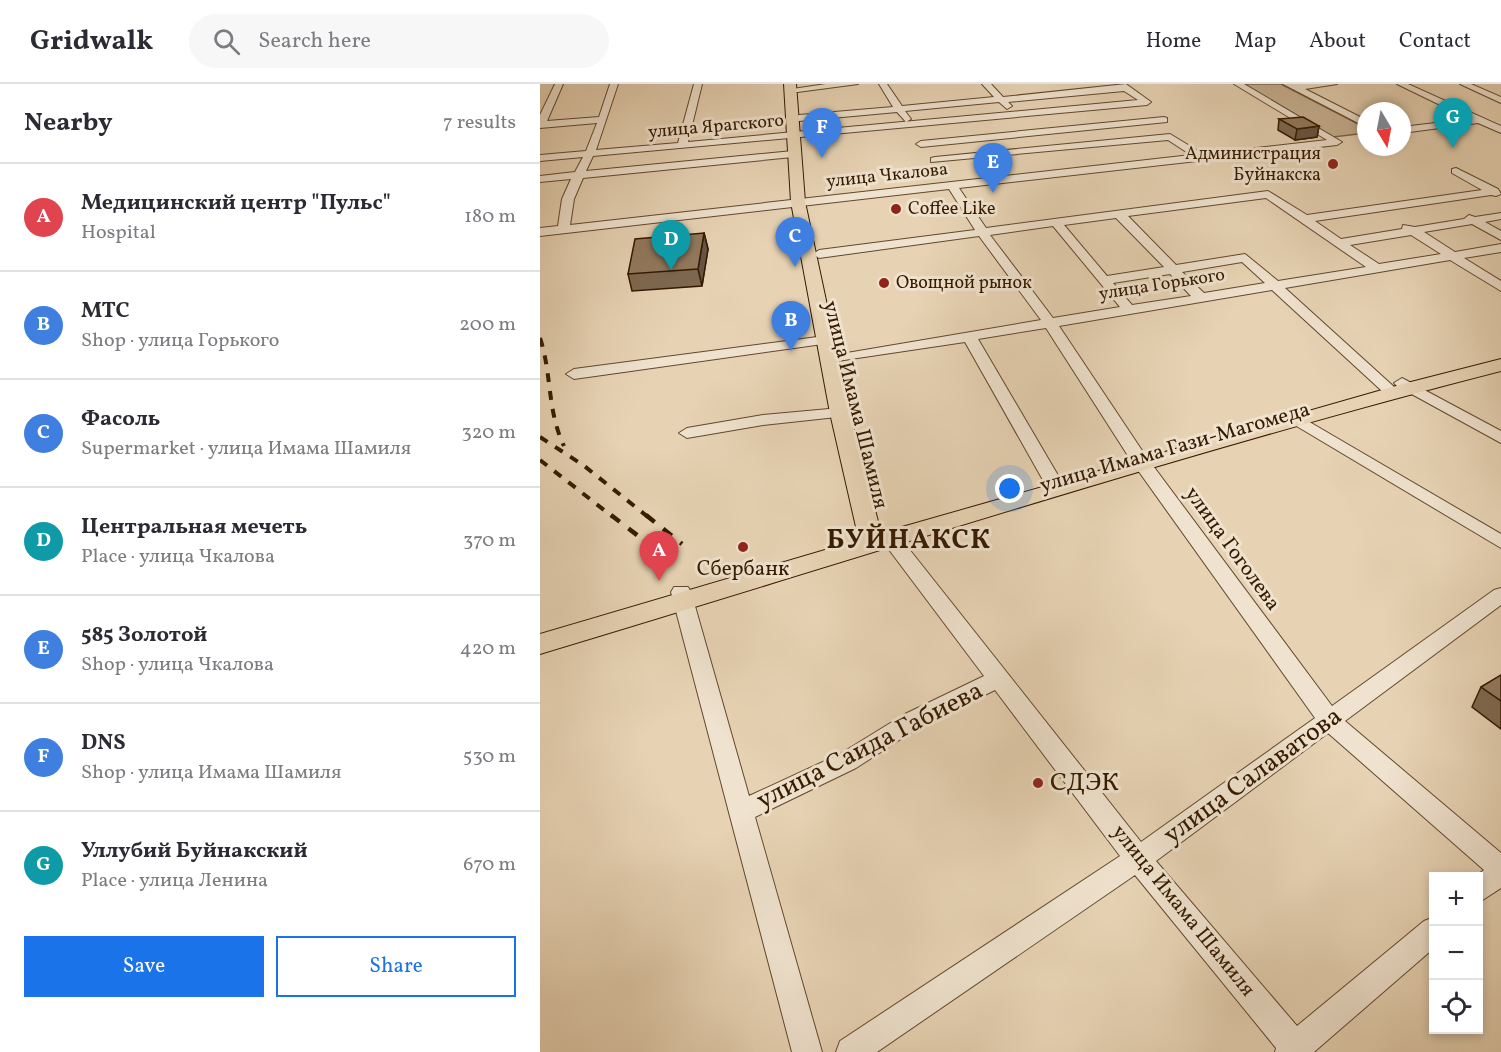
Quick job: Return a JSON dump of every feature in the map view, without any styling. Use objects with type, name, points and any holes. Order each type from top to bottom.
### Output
[{"type":"main road","name":"улица Имама Шамиля","points":[[793,87],[804,202],[825,340],[836,359],[852,410],[881,538]]},
{"type":"main road","name":"улица Имама Шамиля","points":[[804,202],[819,254],[836,359],[840,412],[881,538]]},
{"type":"main road","points":[[540,635],[682,596],[1501,358]]},
{"type":"main road","points":[[1399,386],[1501,365]]},
{"type":"main road","points":[[540,644],[682,596]]},
{"type":"street","points":[[559,84],[540,124],[602,120]]},
{"type":"street","points":[[564,229],[563,209],[577,176],[590,154],[614,84]]},
{"type":"street","points":[[682,146],[698,84]]},
{"type":"street","points":[[793,87],[854,84]]},
{"type":"street","name":"улица Гоголева","points":[[883,84],[921,144],[942,169],[956,178],[983,233],[1049,322],[1140,462],[1330,721],[1501,871]]},
{"type":"street","points":[[986,84],[1002,99],[1030,133]]},
{"type":"street","points":[[1238,84],[1253,93],[1291,86],[1333,84]]},
{"type":"street","points":[[1401,84],[1501,130]]},
{"type":"street","points":[[1464,84],[1501,100]]},
{"type":"street","points":[[540,179],[577,176],[796,136],[899,111],[1123,86]]},
{"type":"street","name":"улица Ярагского","points":[[540,158],[911,126],[1147,102],[1123,86]]},
{"type":"street","points":[[1291,86],[1357,119]]},
{"type":"street","name":"улица Чкалова","points":[[540,232],[804,202],[956,178],[1202,158],[1337,142],[1253,93]]},
{"type":"street","points":[[1062,94],[1113,142]]},
{"type":"street","points":[[1411,129],[1501,117]]},
{"type":"street","points":[[921,144],[1164,120]]},
{"type":"street","points":[[934,160],[1170,137],[1202,158]]},
{"type":"street","points":[[1456,171],[1497,193]]},
{"type":"street","points":[[1306,219],[1497,193]]},
{"type":"street","points":[[819,254],[1268,194],[1379,270]]},
{"type":"street","points":[[1437,200],[1501,236]]},
{"type":"street","points":[[1378,208],[1500,285]]},
{"type":"street","points":[[1119,214],[1201,298]]},
{"type":"street","points":[[1338,243],[1501,216]]},
{"type":"street","points":[[1057,224],[1129,310]]},
{"type":"street","name":"улица Горького","points":[[836,359],[968,335],[1379,270],[1501,248]]},
{"type":"street","points":[[1105,280],[1245,258],[1399,386],[1501,438]]},
{"type":"street","points":[[968,335],[1055,486]]},
{"type":"street","points":[[574,374],[825,340]]},
{"type":"street","points":[[687,433],[763,420],[840,412]]},
{"type":"street","points":[[1294,418],[1501,542]]},
{"type":"street","name":"улица Имама Шамиля","points":[[881,538],[999,679],[1138,859],[1295,1051]]},
{"type":"street","name":"улица Салаватова","points":[[851,1052],[1138,859],[1501,595]]},
{"type":"street","name":"улица Саида Габиева","points":[[682,596],[807,1052]]},
{"type":"street","name":"улица Саида Габиева","points":[[741,812],[848,762],[913,720],[999,679]]},
{"type":"street","points":[[1483,887],[1501,871]]},
{"type":"street","points":[[1295,1051],[1429,934]]},
{"type":"shaded area","points":[[1242,84],[1281,84],[1357,123],[1357,134],[1333,137]]},
{"type":"building","points":[[1303,117],[1319,126],[1297,129],[1279,119]]},
{"type":"building","points":[[704,233],[698,269],[628,274],[635,239]]},
{"type":"building","points":[[1501,675],[1501,701],[1481,687]]},
{"type":"railway","points":[[540,338],[552,406],[564,446]]},
{"type":"railway","points":[[540,437],[583,465],[648,517]]},
{"type":"railway","points":[[540,460],[613,517]]},
{"type":"railway","points":[[611,515],[650,545]]},
{"type":"railway","points":[[646,515],[682,544]]},
{"type":"place","name":"Уллубий Буйнакский","points":[[1453,148]]},
{"type":"place","name":"DNS","points":[[822,158]]},
{"type":"place","name":"Администрация Буйнакска","points":[[1333,164]]},
{"type":"place","name":"585 Золотой","points":[[993,193]]},
{"type":"place","name":"Coffee Like","points":[[896,209]]},
{"type":"place","name":"Фасоль","points":[[795,267]]},
{"type":"place","name":"Центральная мечеть","points":[[671,270]]},
{"type":"place","name":"Овощной рынок","points":[[884,283]]},
{"type":"place","name":"МТС","points":[[791,351]]},
{"type":"place","name":"Сбербанк","points":[[743,547]]},
{"type":"place","name":"Медицинский центр \"Пульс\"","points":[[659,581]]},
{"type":"place","name":"СДЭК","points":[[1038,783]]},
{"type":"district","name":"БУЙНАКСК","points":[[909,541]]}]
